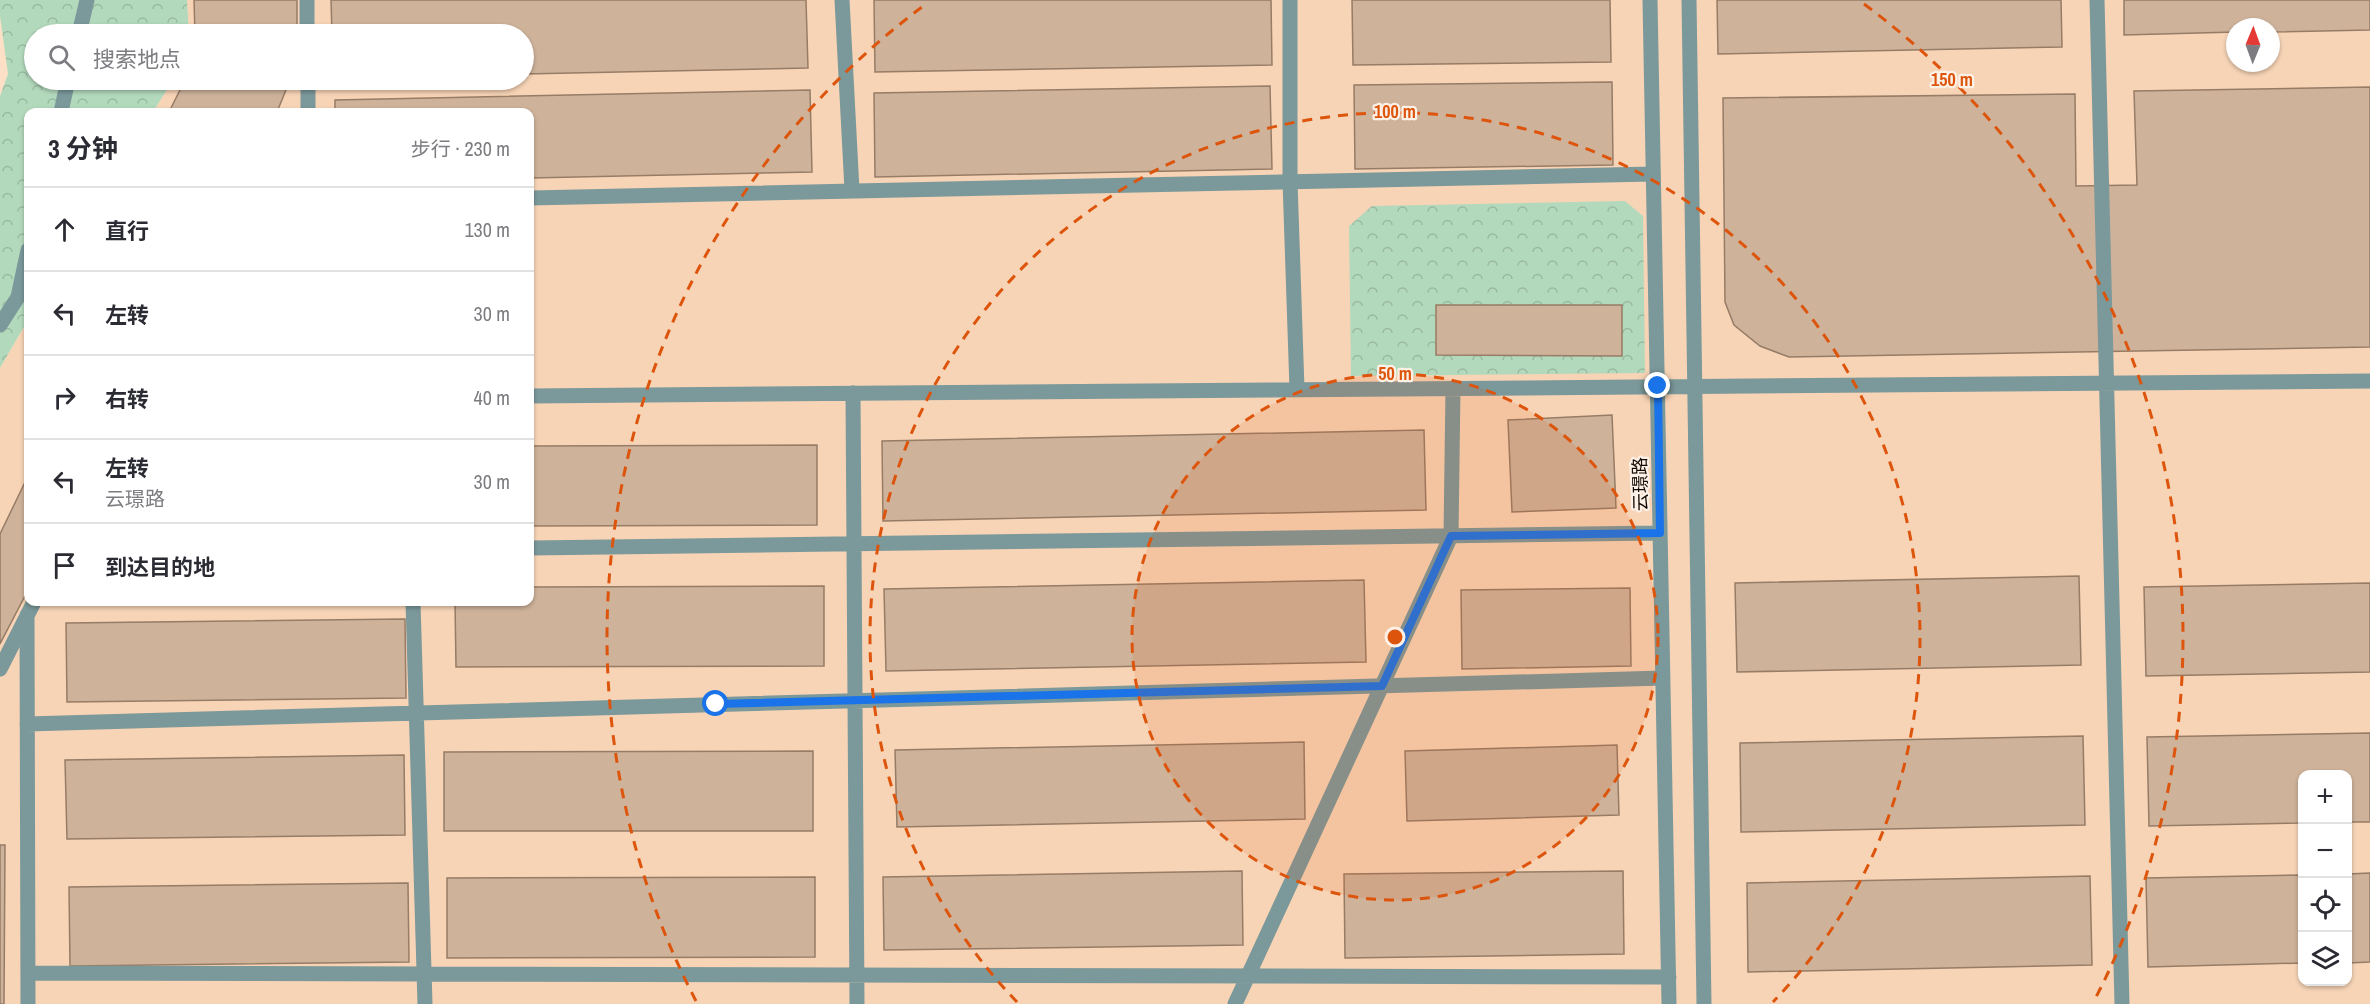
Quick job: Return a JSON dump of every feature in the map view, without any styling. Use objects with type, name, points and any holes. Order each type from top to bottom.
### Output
[{"type":"street","points":[[81,24],[87,0]]},
{"type":"street","points":[[307,0],[307,24]]},
{"type":"street","points":[[842,0],[852,190]]},
{"type":"street","points":[[1290,0],[1290,181],[1297,390]]},
{"type":"street","name":"云璟路","points":[[1650,0],[1669,1004]]},
{"type":"street","points":[[1689,0],[1704,1004]]},
{"type":"street","points":[[2097,0],[2122,1004]]},
{"type":"street","points":[[62,108],[66,90]]},
{"type":"street","points":[[308,90],[308,108]]},
{"type":"street","points":[[534,198],[1653,174]]},
{"type":"street","points":[[0,325],[18,297],[24,269]]},
{"type":"street","points":[[534,396],[2370,381]]},
{"type":"street","points":[[1235,1004],[1451,536],[1453,388]]},
{"type":"street","points":[[854,393],[857,1004]]},
{"type":"street","points":[[534,548],[1660,533]]},
{"type":"street","points":[[413,606],[425,1004]]},
{"type":"street","points":[[0,669],[30,608]]},
{"type":"street","points":[[28,1004],[27,724],[30,608]]},
{"type":"street","points":[[27,724],[1663,678]]},
{"type":"street","points":[[28,973],[1668,977]]},
{"type":"shaded area","points":[[187,0],[2370,0],[2370,1004],[0,1004],[0,368],[24,328],[24,606],[534,606],[534,108],[156,108],[167,90],[534,90],[534,24],[188,24]]},
{"type":"green space","points":[[0,0],[187,0],[188,24],[24,24],[24,90],[167,90],[156,108],[24,108],[24,327],[0,368],[0,96],[8,74]]},
{"type":"green space","points":[[1625,201],[1643,216],[1645,373],[1351,376],[1349,226],[1372,206]]},
{"type":"building","points":[[194,0],[297,0],[297,24],[195,24]]},
{"type":"building","points":[[331,0],[806,0],[808,68],[534,74],[534,24],[332,24]]},
{"type":"building","points":[[874,0],[1271,0],[1272,65],[875,72]]},
{"type":"building","points":[[1352,0],[1610,0],[1611,62],[1353,65]]},
{"type":"building","points":[[1717,0],[2061,0],[2062,47],[1718,54]]},
{"type":"building","points":[[2124,0],[2370,0],[2370,30],[2280,32],[2280,18],[2226,18],[2226,32],[2124,35]]},
{"type":"building","points":[[1612,82],[1613,165],[1355,169],[1354,85]]},
{"type":"building","points":[[1270,86],[1272,169],[875,177],[874,93]]},
{"type":"building","points":[[2370,87],[2370,347],[1789,357],[1760,346],[1734,325],[1725,302],[1723,98],[2075,94],[2076,186],[2137,185],[2134,91]]},
{"type":"building","points":[[180,90],[286,90],[279,108],[171,108]]},
{"type":"building","points":[[810,90],[812,172],[534,178],[534,108],[335,108],[335,100]]},
{"type":"building","points":[[1436,305],[1622,305],[1622,356],[1436,355]]},
{"type":"building","points":[[1612,415],[1616,508],[1512,512],[1508,420]]},
{"type":"building","points":[[1424,430],[1426,510],[883,521],[882,441]]},
{"type":"building","points":[[817,445],[817,525],[534,526],[534,446]]},
{"type":"building","points":[[24,484],[24,598],[0,644],[0,534]]},
{"type":"building","points":[[2079,576],[2081,665],[1737,672],[1735,583]]},
{"type":"building","points":[[1364,580],[1366,662],[886,671],[884,589]]},
{"type":"building","points":[[2370,583],[2370,672],[2146,676],[2144,587]]},
{"type":"building","points":[[824,586],[824,666],[456,667],[455,606],[534,606],[534,587]]},
{"type":"building","points":[[1630,588],[1631,666],[1462,669],[1461,590]]},
{"type":"building","points":[[405,619],[406,698],[67,702],[66,623]]},
{"type":"building","points":[[2370,733],[2370,822],[2352,822],[2352,770],[2298,770],[2298,823],[2149,826],[2147,737]]},
{"type":"building","points":[[2083,736],[2085,825],[1741,832],[1740,743]]},
{"type":"building","points":[[1304,742],[1305,819],[897,827],[895,750]]},
{"type":"building","points":[[1617,745],[1619,815],[1407,821],[1405,751]]},
{"type":"building","points":[[813,751],[813,831],[444,831],[444,752]]},
{"type":"building","points":[[404,755],[405,835],[67,839],[65,760]]},
{"type":"building","points":[[0,845],[5,845],[4,1004],[0,1004]]},
{"type":"building","points":[[1242,871],[1243,945],[884,950],[883,877]]},
{"type":"building","points":[[1623,871],[1624,954],[1345,958],[1344,874]]},
{"type":"building","points":[[2370,873],[2370,962],[2352,963],[2352,874]]},
{"type":"building","points":[[2298,875],[2298,963],[2148,967],[2146,878]]},
{"type":"building","points":[[2090,876],[2092,965],[1748,972],[1747,883]]},
{"type":"building","points":[[815,877],[815,957],[447,958],[447,878]]},
{"type":"building","points":[[408,883],[409,962],[70,966],[69,887]]},
{"type":"route","points":[[716,704],[1382,686],[1451,536],[1660,533],[1658,386]]}]
